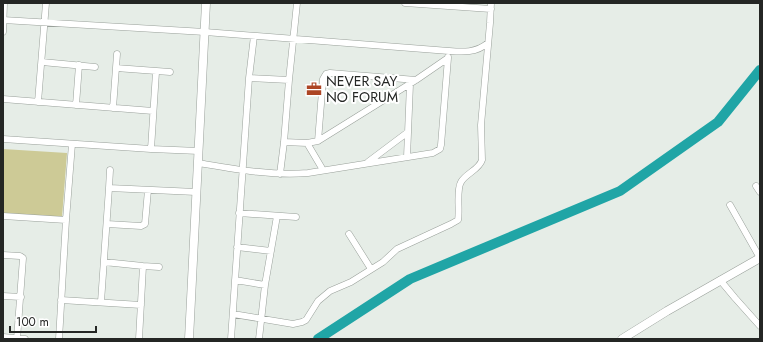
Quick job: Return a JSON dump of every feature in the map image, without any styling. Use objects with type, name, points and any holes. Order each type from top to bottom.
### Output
[{"type":"street","points":[[3,32],[4,3]]},
{"type":"street","points":[[38,102],[46,3]]},
{"type":"street","points":[[189,339],[206,3]]},
{"type":"street","points":[[280,174],[297,3]]},
{"type":"street","points":[[233,314],[287,323],[302,322],[306,320],[318,301],[330,291],[351,282],[371,270],[383,262],[397,249],[458,220],[459,186],[463,180],[481,164],[482,160],[481,125],[491,6],[405,3]]},
{"type":"street","points":[[3,20],[205,32],[294,40],[469,52],[483,48],[488,43]]},
{"type":"street","points":[[231,339],[249,78],[254,36]]},
{"type":"street","points":[[198,163],[280,174],[308,173],[433,153],[440,149],[441,145],[449,51]]},
{"type":"street","points":[[113,108],[117,54]]},
{"type":"street","points":[[284,142],[307,143],[318,141],[413,82],[448,58]]},
{"type":"street","points":[[42,62],[95,67]]},
{"type":"street","points":[[76,105],[79,65]]},
{"type":"street","points":[[116,68],[170,72]]},
{"type":"street","points":[[151,149],[156,72]]},
{"type":"street","points":[[318,141],[323,79],[326,74],[330,73],[413,82]]},
{"type":"street","points":[[249,78],[289,80]]},
{"type":"street","points":[[406,157],[413,82]]},
{"type":"street","points":[[3,99],[153,111]]},
{"type":"street","points":[[367,163],[408,132]]},
{"type":"street","points":[[3,139],[199,151]]},
{"type":"street","points":[[307,143],[323,170]]},
{"type":"street","points":[[59,339],[72,144]]},
{"type":"street","points":[[101,302],[110,170]]},
{"type":"street","points":[[109,188],[196,192]]},
{"type":"street","points":[[107,224],[141,226],[145,224],[148,190]]},
{"type":"street","points":[[622,339],[720,280],[760,258],[730,205]]},
{"type":"street","points":[[240,213],[296,217]]},
{"type":"street","points":[[3,216],[66,220]]},
{"type":"street","points":[[259,339],[265,285],[277,216]]},
{"type":"street","points":[[349,234],[371,270]]},
{"type":"street","points":[[237,247],[271,251]]},
{"type":"street","points":[[3,255],[20,256],[23,258],[17,339]]},
{"type":"street","points":[[104,262],[159,267]]},
{"type":"street","points":[[139,339],[143,266]]},
{"type":"street","points":[[235,280],[265,285]]},
{"type":"street","points":[[720,280],[759,323]]},
{"type":"street","points":[[3,296],[21,296]]},
{"type":"street","points":[[61,300],[141,305]]},
{"type":"street","points":[[3,337],[25,339]]},
{"type":"shaded area","points":[[3,149],[67,153],[62,217],[3,214]]},
{"type":"building","points":[[306,86],[320,87],[320,93],[306,92]]},
{"type":"waterway","points":[[318,339],[410,279],[620,191],[718,122],[760,70]]},
{"type":"place","name":"NEVER SAY NO FORUM","points":[[314,89]]}]
